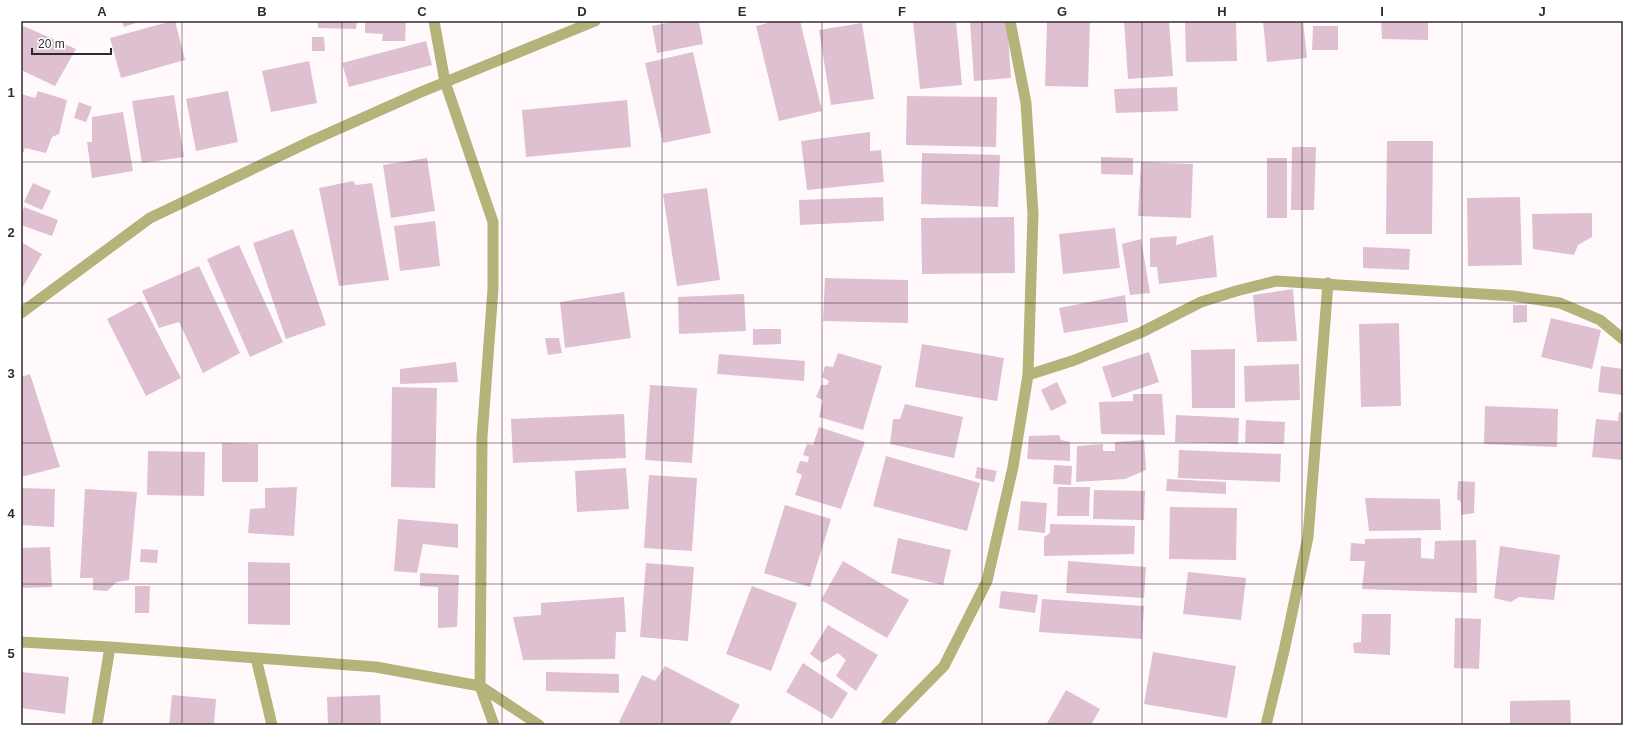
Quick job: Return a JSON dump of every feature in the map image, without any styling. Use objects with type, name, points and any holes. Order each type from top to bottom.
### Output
[{"type":"street","points":[[434,21],[445,82],[493,222],[493,289],[482,437],[480,686],[494,725]]},
{"type":"street","points":[[21,313],[150,218],[311,141],[445,82],[595,21]]},
{"type":"street","points":[[886,725],[944,666],[987,581],[1013,467],[1028,375],[1033,214],[1026,103],[1010,21]]},
{"type":"street","points":[[1028,375],[1075,360],[1142,332],[1201,302],[1236,290],[1276,281],[1328,283],[1514,296],[1560,303],[1600,320],[1623,339]]},
{"type":"street","points":[[1266,725],[1284,651],[1308,537],[1328,283]]},
{"type":"street","points":[[21,642],[110,647],[376,667],[480,686],[539,725]]},
{"type":"street","points":[[97,725],[110,647]]},
{"type":"street","points":[[256,658],[272,725]]},
{"type":"building","points":[[122,21],[141,21],[124,27]]},
{"type":"building","points":[[175,21],[185,60],[121,78],[110,38]]},
{"type":"building","points":[[318,21],[357,21],[356,29],[318,28]]},
{"type":"building","points":[[365,21],[406,21],[405,41],[382,41],[383,34],[365,33]]},
{"type":"building","points":[[676,21],[699,21],[703,44],[657,53],[652,26]]},
{"type":"building","points":[[775,21],[800,21],[822,111],[779,121],[756,26]]},
{"type":"building","points":[[913,21],[956,21],[962,85],[920,89]]},
{"type":"building","points":[[970,21],[1007,21],[1011,78],[974,81]]},
{"type":"building","points":[[1047,21],[1090,21],[1088,87],[1045,86]]},
{"type":"building","points":[[1124,21],[1169,21],[1173,76],[1128,79]]},
{"type":"building","points":[[1185,21],[1236,21],[1237,61],[1186,62]]},
{"type":"building","points":[[1263,21],[1303,21],[1307,58],[1267,62]]},
{"type":"building","points":[[1381,21],[1428,21],[1428,40],[1382,39]]},
{"type":"building","points":[[862,23],[874,99],[831,105],[819,30]]},
{"type":"building","points":[[21,25],[76,49],[55,86],[21,70]]},
{"type":"building","points":[[1313,26],[1338,26],[1338,50],[1312,50]]},
{"type":"building","points":[[312,37],[324,37],[325,51],[312,51]]},
{"type":"building","points":[[426,41],[432,65],[349,87],[342,63]]},
{"type":"building","points":[[693,52],[711,133],[663,143],[645,63]]},
{"type":"building","points":[[309,61],[317,103],[271,112],[262,71]]},
{"type":"building","points":[[1177,87],[1178,111],[1116,113],[1114,89]]},
{"type":"building","points":[[38,91],[67,100],[59,134],[52,137],[46,153],[25,148],[23,153],[21,153],[21,94],[35,98]]},
{"type":"building","points":[[228,91],[238,142],[196,151],[186,99]]},
{"type":"building","points":[[174,95],[184,157],[142,163],[132,101]]},
{"type":"building","points":[[907,96],[997,97],[996,147],[906,145]]},
{"type":"building","points":[[627,100],[631,147],[526,157],[522,110]]},
{"type":"building","points":[[79,102],[92,107],[86,122],[74,118]]},
{"type":"building","points":[[123,112],[133,171],[92,178],[87,142],[92,142],[92,117]]},
{"type":"building","points":[[870,132],[870,151],[881,150],[884,182],[807,190],[801,141]]},
{"type":"building","points":[[1387,141],[1433,141],[1432,234],[1386,234]]},
{"type":"building","points":[[1292,147],[1316,147],[1314,210],[1291,210]]},
{"type":"building","points":[[922,153],[1000,155],[998,207],[921,204]]},
{"type":"building","points":[[1101,157],[1133,158],[1133,175],[1101,174]]},
{"type":"building","points":[[427,158],[435,211],[391,218],[383,165]]},
{"type":"building","points":[[1267,158],[1287,158],[1287,218],[1267,218]]},
{"type":"building","points":[[1141,162],[1193,164],[1191,218],[1138,216]]},
{"type":"building","points":[[353,181],[356,185],[372,183],[389,280],[339,286],[319,188]]},
{"type":"building","points":[[33,183],[51,191],[42,210],[24,202]]},
{"type":"building","points":[[707,188],[720,280],[677,286],[663,194]]},
{"type":"building","points":[[883,197],[884,221],[800,225],[799,200]]},
{"type":"building","points":[[1520,197],[1522,265],[1468,266],[1467,198]]},
{"type":"building","points":[[24,207],[58,220],[52,236],[21,225],[21,215]]},
{"type":"building","points":[[1592,213],[1592,237],[1578,245],[1574,255],[1533,249],[1532,214]]},
{"type":"building","points":[[1014,217],[1015,273],[922,274],[921,218]]},
{"type":"building","points":[[435,221],[440,266],[400,271],[394,226]]},
{"type":"building","points":[[1115,228],[1120,268],[1063,274],[1059,234]]},
{"type":"building","points":[[293,229],[326,325],[286,339],[253,243]]},
{"type":"building","points":[[1213,235],[1217,277],[1159,284],[1157,267],[1150,267],[1150,238],[1177,236],[1176,245]]},
{"type":"building","points":[[1141,239],[1150,293],[1130,295],[1122,244]]},
{"type":"building","points":[[21,242],[42,254],[21,290]]},
{"type":"building","points":[[239,245],[283,342],[250,357],[207,259]]},
{"type":"building","points":[[1363,247],[1410,249],[1409,270],[1363,268]]},
{"type":"building","points":[[199,266],[240,353],[203,373],[179,322],[159,328],[142,291]]},
{"type":"building","points":[[825,278],[908,280],[908,323],[823,321]]},
{"type":"building","points":[[1293,289],[1297,341],[1257,342],[1253,295]]},
{"type":"building","points":[[624,292],[631,338],[565,348],[560,302]]},
{"type":"building","points":[[744,294],[746,331],[679,334],[678,297]]},
{"type":"building","points":[[1125,295],[1128,322],[1064,333],[1059,308]]},
{"type":"building","points":[[141,301],[181,378],[146,396],[107,319]]},
{"type":"building","points":[[1513,305],[1527,305],[1527,322],[1513,323]]},
{"type":"building","points":[[1551,318],[1601,330],[1592,369],[1541,357]]},
{"type":"building","points":[[1399,323],[1401,406],[1361,407],[1359,324]]},
{"type":"building","points":[[753,329],[781,329],[781,344],[753,345]]},
{"type":"building","points":[[545,338],[559,338],[562,353],[548,355]]},
{"type":"building","points":[[922,344],[1004,358],[997,401],[915,387]]},
{"type":"building","points":[[1235,349],[1235,408],[1192,408],[1191,350]]},
{"type":"building","points":[[1149,352],[1159,382],[1112,398],[1102,367]]},
{"type":"building","points":[[838,353],[882,366],[863,430],[819,417],[823,400],[816,397],[821,385],[827,385],[829,381],[822,377],[825,366],[833,367]]},
{"type":"building","points":[[719,354],[805,361],[804,381],[717,374]]},
{"type":"building","points":[[456,362],[458,382],[400,384],[400,369]]},
{"type":"building","points":[[1299,364],[1300,400],[1245,402],[1244,366]]},
{"type":"building","points":[[1601,366],[1623,369],[1623,395],[1598,392]]},
{"type":"building","points":[[30,374],[60,467],[21,477],[21,377]]},
{"type":"building","points":[[1057,382],[1067,403],[1051,411],[1041,390]]},
{"type":"building","points":[[650,385],[697,388],[692,463],[645,460]]},
{"type":"building","points":[[392,387],[437,388],[435,488],[391,487]]},
{"type":"building","points":[[1133,394],[1162,394],[1165,435],[1101,434],[1099,402],[1133,401]]},
{"type":"building","points":[[905,404],[963,417],[954,458],[890,444],[893,419],[900,419]]},
{"type":"building","points":[[1485,406],[1558,409],[1557,447],[1484,444]]},
{"type":"building","points":[[1619,412],[1623,413],[1623,460],[1592,457],[1596,419],[1618,421]]},
{"type":"building","points":[[624,414],[626,458],[513,463],[511,419]]},
{"type":"building","points":[[1176,415],[1239,418],[1238,444],[1175,442]]},
{"type":"building","points":[[1246,420],[1285,422],[1284,444],[1245,443]]},
{"type":"building","points":[[819,427],[865,442],[841,509],[795,495],[802,475],[796,472],[800,461],[808,462],[809,457],[803,455],[807,444],[813,445]]},
{"type":"building","points":[[1059,435],[1061,440],[1070,442],[1070,461],[1027,459],[1029,436]]},
{"type":"building","points":[[1144,440],[1146,470],[1125,479],[1076,482],[1077,446],[1103,444],[1103,451],[1115,451],[1115,442]]},
{"type":"building","points":[[222,443],[258,444],[258,482],[222,482]]},
{"type":"building","points":[[1179,450],[1281,454],[1280,482],[1178,478]]},
{"type":"building","points":[[148,451],[205,452],[204,496],[147,495]]},
{"type":"building","points":[[886,456],[980,483],[967,531],[873,506]]},
{"type":"building","points":[[1054,465],[1072,466],[1071,485],[1053,484]]},
{"type":"building","points":[[977,467],[997,471],[994,482],[975,478]]},
{"type":"building","points":[[626,468],[629,509],[577,512],[575,471]]},
{"type":"building","points":[[649,475],[697,478],[692,551],[644,548]]},
{"type":"building","points":[[1167,479],[1226,482],[1226,494],[1166,491]]},
{"type":"building","points":[[1458,481],[1475,482],[1474,513],[1461,515],[1461,502],[1457,499]]},
{"type":"building","points":[[297,487],[294,536],[248,533],[250,509],[265,508],[265,488]]},
{"type":"building","points":[[1058,487],[1090,487],[1089,516],[1057,516]]},
{"type":"building","points":[[21,488],[55,489],[54,527],[21,525]]},
{"type":"building","points":[[85,489],[137,492],[129,580],[117,582],[107,591],[93,590],[93,578],[80,578]]},
{"type":"building","points":[[1094,490],[1145,491],[1144,520],[1093,519]]},
{"type":"building","points":[[1365,498],[1440,499],[1441,530],[1369,531]]},
{"type":"building","points":[[1021,501],[1047,503],[1045,533],[1018,530]]},
{"type":"building","points":[[785,505],[831,519],[810,587],[764,573]]},
{"type":"building","points":[[1170,507],[1237,508],[1236,560],[1169,559]]},
{"type":"building","points":[[398,519],[458,524],[458,548],[423,544],[417,573],[394,571]]},
{"type":"building","points":[[1050,524],[1135,526],[1134,554],[1044,556],[1044,537],[1050,533]]},
{"type":"building","points":[[898,538],[951,550],[943,585],[891,573]]},
{"type":"building","points":[[1421,538],[1421,558],[1434,559],[1435,541],[1476,540],[1477,593],[1362,589],[1365,561],[1350,561],[1351,543],[1365,544],[1365,539]]},
{"type":"building","points":[[1500,546],[1560,555],[1554,600],[1519,597],[1511,602],[1494,598]]},
{"type":"building","points":[[50,547],[52,587],[21,588],[21,548]]},
{"type":"building","points":[[141,549],[158,550],[157,563],[140,562]]},
{"type":"building","points":[[843,561],[909,600],[887,638],[821,600]]},
{"type":"building","points":[[1068,561],[1146,567],[1144,598],[1066,593]]},
{"type":"building","points":[[248,562],[290,563],[290,625],[248,624]]},
{"type":"building","points":[[646,563],[694,567],[688,641],[640,637]]},
{"type":"building","points":[[1188,572],[1246,578],[1241,620],[1183,614]]},
{"type":"building","points":[[420,573],[459,575],[457,627],[438,628],[438,587],[420,586]]},
{"type":"building","points":[[135,586],[150,586],[149,613],[135,613]]},
{"type":"building","points":[[752,586],[797,603],[771,671],[726,654]]},
{"type":"building","points":[[1001,591],[1038,595],[1035,613],[999,608]]},
{"type":"building","points":[[624,597],[626,632],[616,632],[615,659],[523,660],[513,617],[541,615],[541,603]]},
{"type":"building","points":[[1042,599],[1144,606],[1142,639],[1039,632]]},
{"type":"building","points":[[1362,614],[1391,614],[1390,655],[1354,653],[1353,643],[1361,642]]},
{"type":"building","points":[[1455,618],[1481,619],[1479,669],[1454,668]]},
{"type":"building","points":[[828,625],[878,655],[856,691],[836,676],[846,660],[838,653],[822,663],[810,654]]},
{"type":"building","points":[[1153,652],[1236,666],[1227,718],[1144,704]]},
{"type":"building","points":[[803,663],[848,693],[832,719],[786,692]]},
{"type":"building","points":[[665,666],[740,705],[729,725],[623,725],[619,722],[642,675],[655,681]]},
{"type":"building","points":[[21,672],[69,677],[65,714],[21,708]]},
{"type":"building","points":[[546,672],[619,674],[619,693],[546,691]]},
{"type":"building","points":[[1066,690],[1100,709],[1091,725],[1046,725]]},
{"type":"building","points":[[172,695],[216,699],[214,725],[169,725]]},
{"type":"building","points":[[380,695],[381,725],[328,725],[327,697]]},
{"type":"building","points":[[1570,700],[1571,724],[1510,725],[1510,701]]}]
